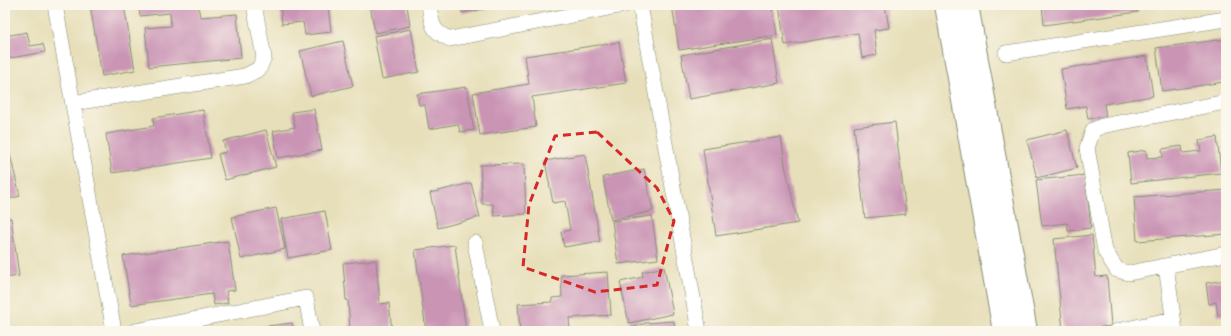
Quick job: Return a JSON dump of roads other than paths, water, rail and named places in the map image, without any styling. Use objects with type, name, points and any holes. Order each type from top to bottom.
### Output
[{"type":"street","points":[[55,5],[114,331]]},
{"type":"street","points":[[73,103],[245,76],[258,69],[264,57],[254,5]]},
{"type":"street","points":[[429,5],[434,27],[440,35],[450,39],[624,5]]},
{"type":"street","points":[[640,5],[699,331]]},
{"type":"street","points":[[946,5],[1004,331]]},
{"type":"street","points":[[967,5],[1026,331]]},
{"type":"street","points":[[1006,53],[1226,19]]},
{"type":"street","points":[[1226,102],[1102,126],[1093,130],[1087,148],[1105,251],[1117,270],[1129,273],[1226,254]]},
{"type":"street","points":[[475,243],[492,331]]},
{"type":"street","points":[[1117,331],[1174,325],[1166,266]]},
{"type":"street","points":[[135,331],[306,298],[312,331]]}]
